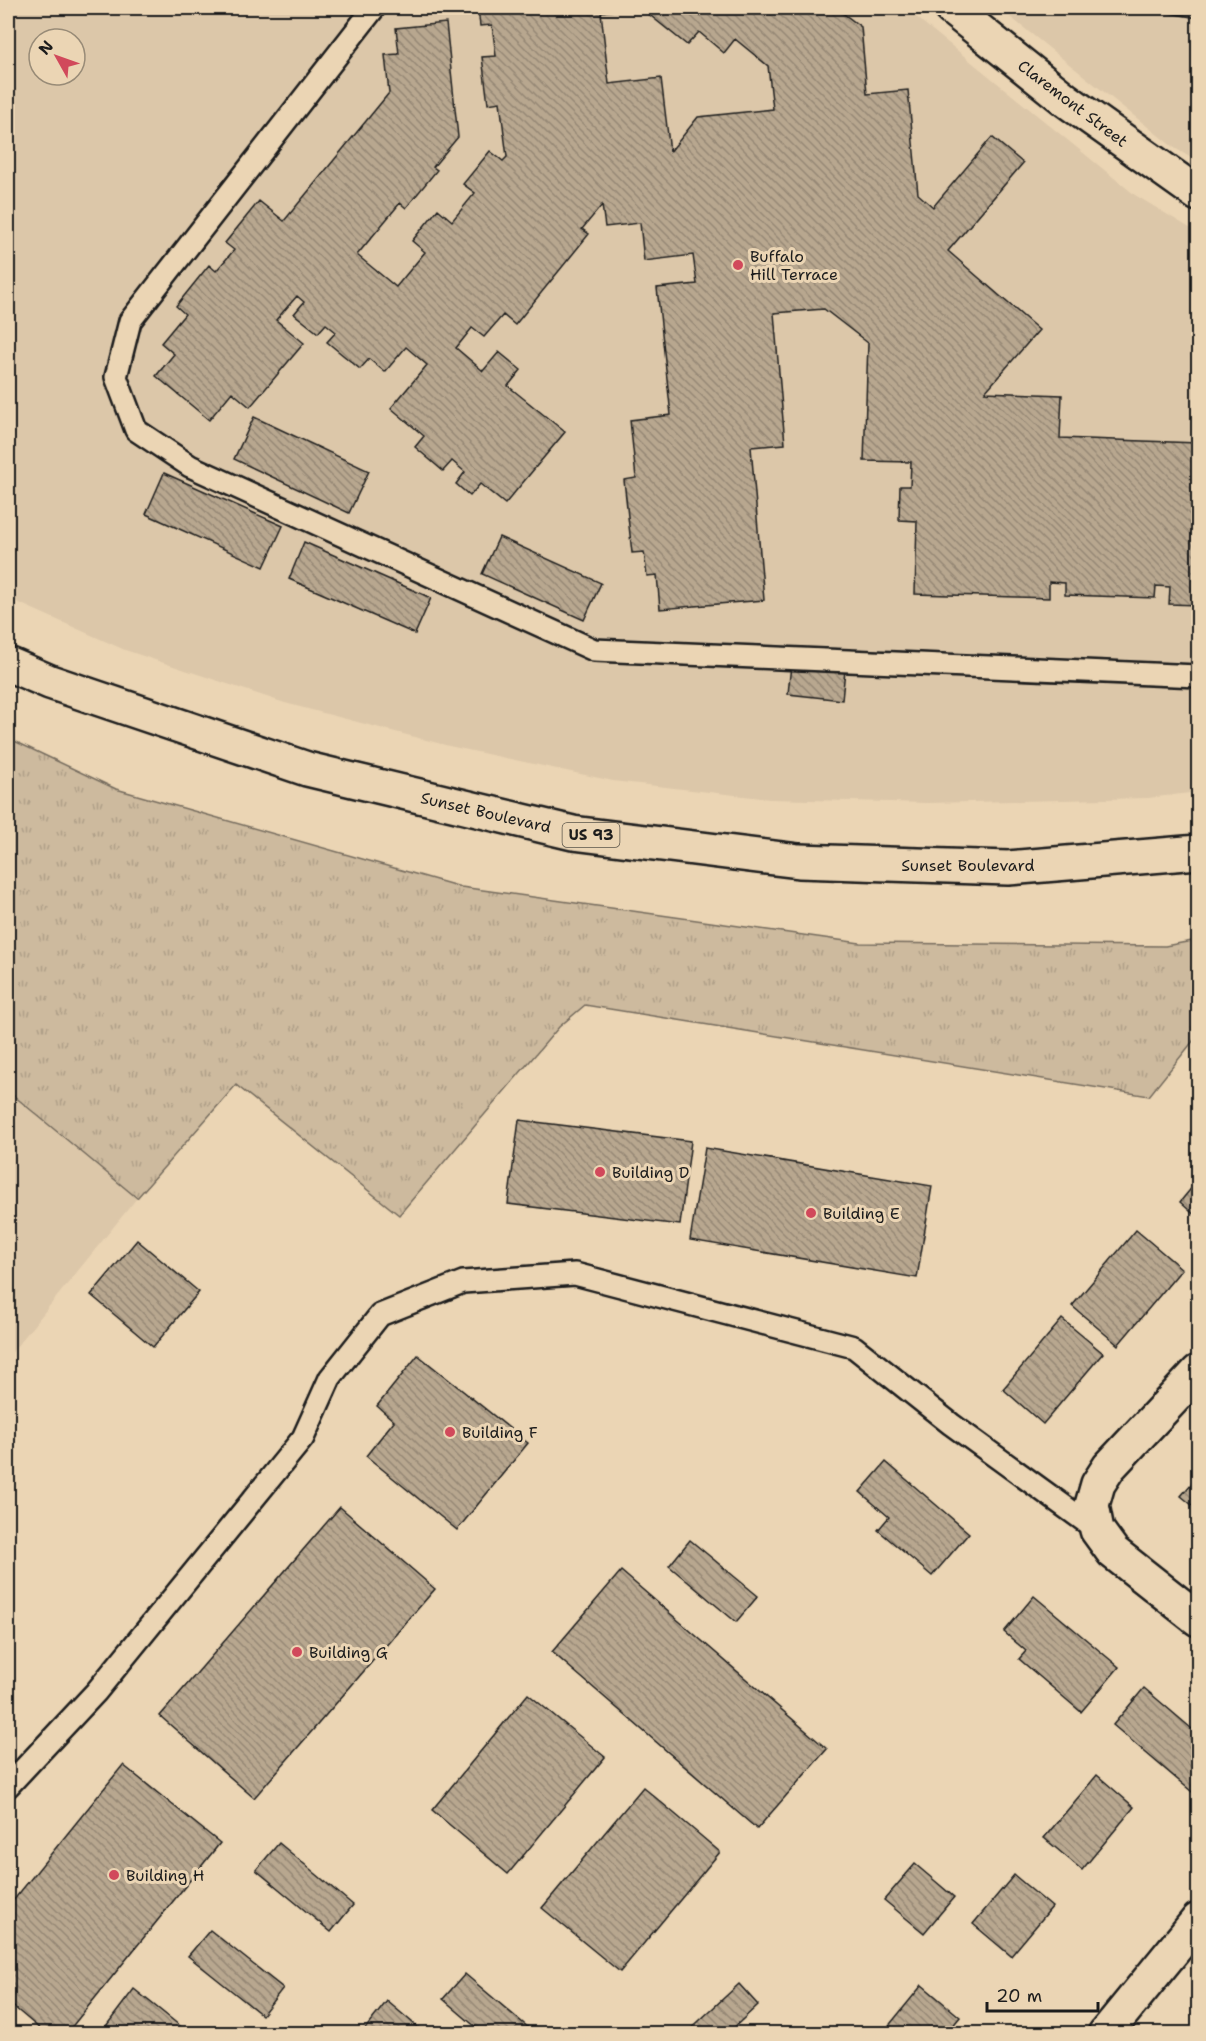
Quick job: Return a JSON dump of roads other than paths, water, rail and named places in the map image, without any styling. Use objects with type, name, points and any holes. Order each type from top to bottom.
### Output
[{"type":"main road","name":"Claremont Street","points":[[968,13],[1066,100],[1198,194]]},
{"type":"main road","name":"Sunset Boulevard","points":[[8,664],[50,682],[307,769],[573,833],[799,861],[1008,868],[1198,852]]},
{"type":"main road","points":[[1198,1372],[1109,1467],[1098,1484],[1092,1504],[1097,1530],[1113,1552],[1198,1619]]},
{"type":"main road","points":[[1105,2034],[1198,1920]]},
{"type":"lane","points":[[374,8],[130,321],[116,377],[136,430],[190,466],[594,650],[1198,676]]},
{"type":"lane","points":[[8,1786],[96,1692],[303,1438],[330,1378],[380,1315],[463,1282],[575,1274],[854,1347],[951,1424],[1097,1530]]},
{"type":"place","name":"Buffalo Hill Terrace","points":[[738,265]]},
{"type":"place","name":"Building D","points":[[600,1172]]},
{"type":"place","name":"Building E","points":[[811,1213]]},
{"type":"place","name":"Building F","points":[[450,1432]]},
{"type":"place","name":"Building G","points":[[297,1652]]},
{"type":"place","name":"Building H","points":[[114,1875]]}]
